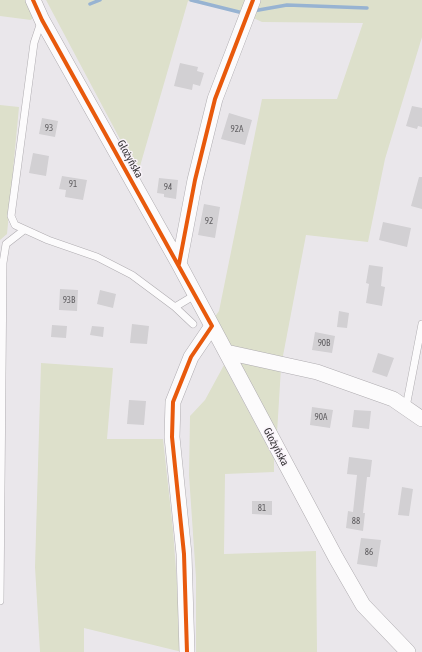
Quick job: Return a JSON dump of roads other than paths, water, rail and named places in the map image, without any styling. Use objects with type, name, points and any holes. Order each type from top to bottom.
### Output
[{"type":"street","name":"Głożyńska","points":[[33,0],[42,20],[179,264],[319,528],[363,605],[408,652]]},
{"type":"street","points":[[179,264],[195,180],[215,99],[253,0]]},
{"type":"street","points":[[187,652],[184,554],[172,437],[173,402],[191,357],[212,326]]},
{"type":"street","points":[[226,352],[317,372],[393,399],[422,420]]},
{"type":"lane","points":[[42,20],[34,43],[11,216],[15,225],[24,230],[97,257],[132,275],[174,307],[192,324]]},
{"type":"lane","points":[[0,601],[3,263],[6,244],[24,230]]},
{"type":"lane","points":[[174,307],[195,294]]},
{"type":"lane","points":[[406,408],[422,324]]},
{"type":"waterway","points":[[90,4],[100,0]]},
{"type":"waterway","points":[[191,0],[243,13]]},
{"type":"waterway","points":[[253,11],[287,5],[367,8]]}]
